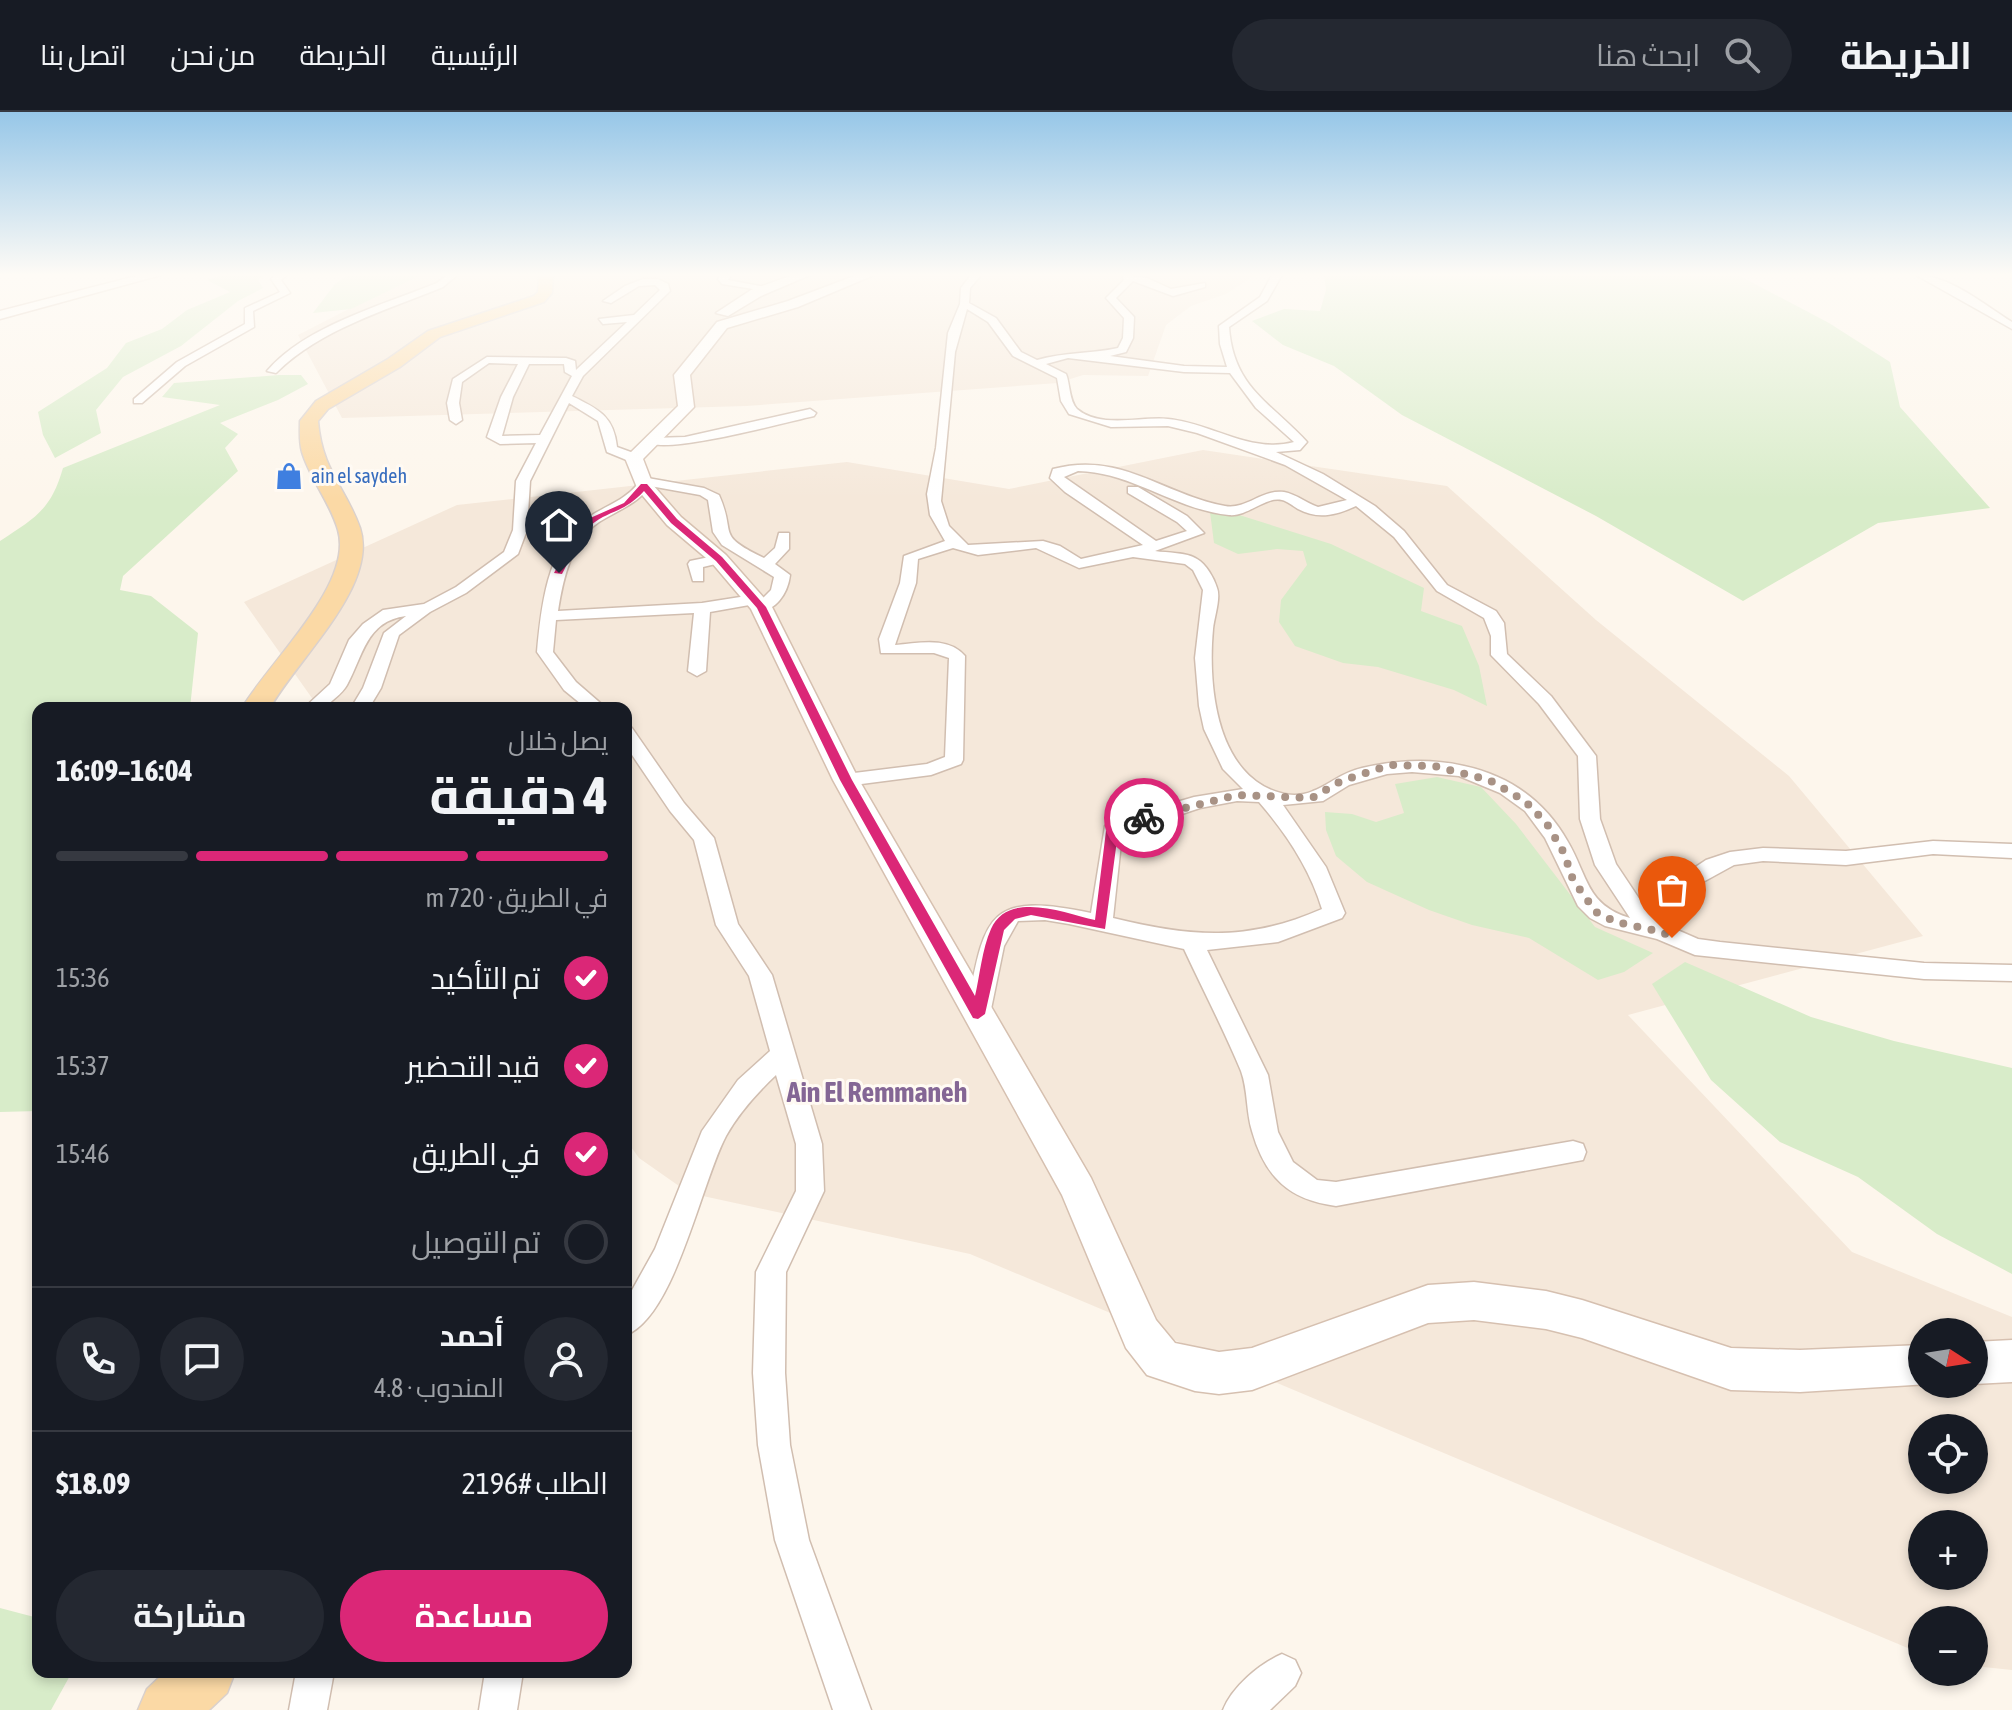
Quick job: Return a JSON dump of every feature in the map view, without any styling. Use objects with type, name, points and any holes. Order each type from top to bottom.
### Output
[{"type":"main road","points":[[259,702],[266,687],[327,607],[353,559],[354,549],[348,525],[311,450],[309,421],[322,405],[412,350]]},
{"type":"main road","points":[[702,350],[682,375],[686,407],[643,467],[674,521],[708,569],[757,604],[846,780],[1078,1189],[1141,1334],[1162,1360],[1207,1372],[1252,1369],[1428,1304],[1474,1301],[1546,1310],[1582,1319],[1731,1369],[1800,1371],[1908,1367]]},
{"type":"main road","points":[[1988,1362],[2012,1361]]},
{"type":"main road","points":[[168,1710],[200,1678]]},
{"type":"street","points":[[138,401],[181,364],[207,350]]},
{"type":"street","points":[[272,371],[299,350]]},
{"type":"street","points":[[456,420],[453,403],[457,381],[506,350]]},
{"type":"street","points":[[364,702],[372,688],[392,633],[511,554],[520,530],[523,481],[578,374],[602,350]]},
{"type":"street","points":[[950,350],[941,453],[935,480],[935,507],[940,522],[956,542],[974,552],[1014,545],[1044,545],[1056,548],[1079,564],[1133,553],[1197,533],[1182,519],[1118,481]]},
{"type":"street","points":[[1014,350],[1062,376],[1069,406],[1092,418],[1110,423],[1170,422],[1288,462],[1356,501],[1393,528],[1445,592],[1480,607],[1490,615],[1497,627],[1499,655],[1545,700],[1587,756],[1590,819],[1601,853],[1640,917],[1662,932],[1695,947],[1720,950],[1924,971],[2012,973]]},
{"type":"street","points":[[1090,356],[1122,350]]},
{"type":"street","points":[[1226,350],[1247,393],[1301,442],[1296,447],[1256,449]]},
{"type":"street","points":[[1038,363],[1068,355],[1184,369],[1236,370]]},
{"type":"street","points":[[487,360],[566,361],[572,365],[568,370],[578,374]]},
{"type":"street","points":[[525,361],[493,437],[500,440],[547,439]]},
{"type":"street","points":[[549,616],[770,603],[782,586],[782,575],[768,563],[743,554],[722,536],[714,498],[643,467],[611,449],[609,424],[601,416],[567,398]]},
{"type":"street","points":[[590,702],[570,686],[545,652],[559,573],[578,534],[591,521],[627,505],[643,467],[685,441],[810,413]]},
{"type":"street","points":[[1155,547],[1070,489],[1057,478],[1058,472],[1067,468],[1120,471],[1177,497],[1233,512],[1274,496],[1285,496],[1310,510],[1324,512],[1356,501]]},
{"type":"street","points":[[768,563],[782,549],[784,536]]},
{"type":"street","points":[[846,780],[931,769],[954,760],[957,656],[952,651],[938,649],[887,649],[887,639],[908,583],[911,556],[956,542]]},
{"type":"street","points":[[978,1014],[998,928],[1011,916],[1031,910],[1192,942],[1288,932],[1334,913],[1329,890],[1266,798],[1234,771],[1214,734],[1207,691],[1204,620],[1211,590],[1205,579],[1189,560],[1133,553]]},
{"type":"street","points":[[320,702],[338,686],[357,640],[369,627],[389,613],[428,608]]},
{"type":"street","points":[[697,671],[702,608]]},
{"type":"street","points":[[632,741],[677,807],[704,838],[727,925],[760,975],[809,1144],[810,1191],[771,1272],[769,1373],[774,1445],[792,1540],[852,1710]]},
{"type":"street","points":[[1101,925],[1112,831],[1119,826],[1237,795],[1266,798],[1319,796],[1341,781],[1390,765],[1434,766],[1489,780],[1525,801],[1547,824],[1564,853],[1573,880],[1596,912],[1616,922],[1662,932]]},
{"type":"street","points":[[1662,932],[1682,893],[1701,872],[1743,853],[1780,853],[1810,859],[1851,858],[1908,849],[2012,851]]},
{"type":"street","points":[[1192,942],[1255,1075],[1265,1132],[1283,1170],[1311,1191],[1336,1194],[1573,1152]]},
{"type":"street","points":[[632,1316],[668,1253],[715,1131],[747,1087],[781,1055]]},
{"type":"street","points":[[1242,1710],[1282,1673]]},
{"type":"street","points":[[308,1710],[314,1678]]},
{"type":"street","points":[[498,1710],[503,1678]]},
{"type":"shaded area","points":[[306,350],[1157,350],[1148,376],[1083,375],[1058,383],[746,406],[342,418]]},
{"type":"shaded area","points":[[1203,450],[1447,486],[1596,620],[1789,776],[1923,936],[1628,1015],[1852,1252],[2012,1317],[2012,1670],[1988,1667],[1988,1606],[1908,1606],[1908,1648],[970,1254],[689,1193],[639,1158],[632,1148],[632,702],[315,702],[244,602],[457,505],[847,462],[1009,489]]},
{"type":"green space","points":[[121,350],[174,350],[123,377],[96,410],[101,433],[55,458],[43,435],[38,412],[107,368]]},
{"type":"green space","points":[[1294,350],[1871,350],[1890,362],[1900,407],[1990,508],[1878,523],[1743,601],[1596,516],[1402,415],[1334,366]]},
{"type":"green space","points":[[301,375],[308,384],[278,400],[220,423],[238,434],[225,448],[238,471],[123,576],[120,590],[151,596],[198,633],[191,702],[32,702],[32,1111],[0,1112],[0,541],[40,512],[53,494],[63,468],[220,405],[162,397],[174,383]]},
{"type":"green space","points":[[1210,512],[1236,514],[1331,544],[1424,588],[1421,611],[1462,626],[1479,666],[1487,706],[1454,690],[1378,667],[1343,663],[1295,646],[1279,622],[1281,600],[1307,565],[1303,551],[1277,549],[1238,554],[1214,543]]},
{"type":"green space","points":[[1437,777],[1481,787],[1516,824],[1595,927],[1653,953],[1624,972],[1598,980],[1529,938],[1472,925],[1429,910],[1367,882],[1336,856],[1326,830],[1325,812],[1352,814],[1376,822],[1404,813],[1395,784]]},
{"type":"green space","points":[[1685,962],[1811,1017],[1894,1041],[2012,1068],[2012,1274],[1937,1234],[1858,1177],[1780,1142],[1711,1080],[1652,984]]},
{"type":"green space","points":[[0,1608],[32,1616],[32,1678],[69,1678],[51,1710],[0,1710]]},
{"type":"way so far","points":[[1144,818],[1237,795],[1312,798],[1341,781],[1390,765],[1434,766],[1489,780],[1525,801],[1547,824],[1564,853],[1573,880],[1596,912],[1616,922],[1662,932],[1672,938]]},
{"type":"place","name":"ain el saydeh","points":[[289,476]]},
{"type":"district","name":"Ain El Remmaneh","points":[[877,1092]]},
{"type":"route","points":[[559,573],[578,534],[591,521],[634,500],[644,486],[674,521],[719,559],[761,607],[846,780],[978,1014],[998,928],[1011,916],[1031,910],[1101,925],[1112,831],[1144,818]]}]
